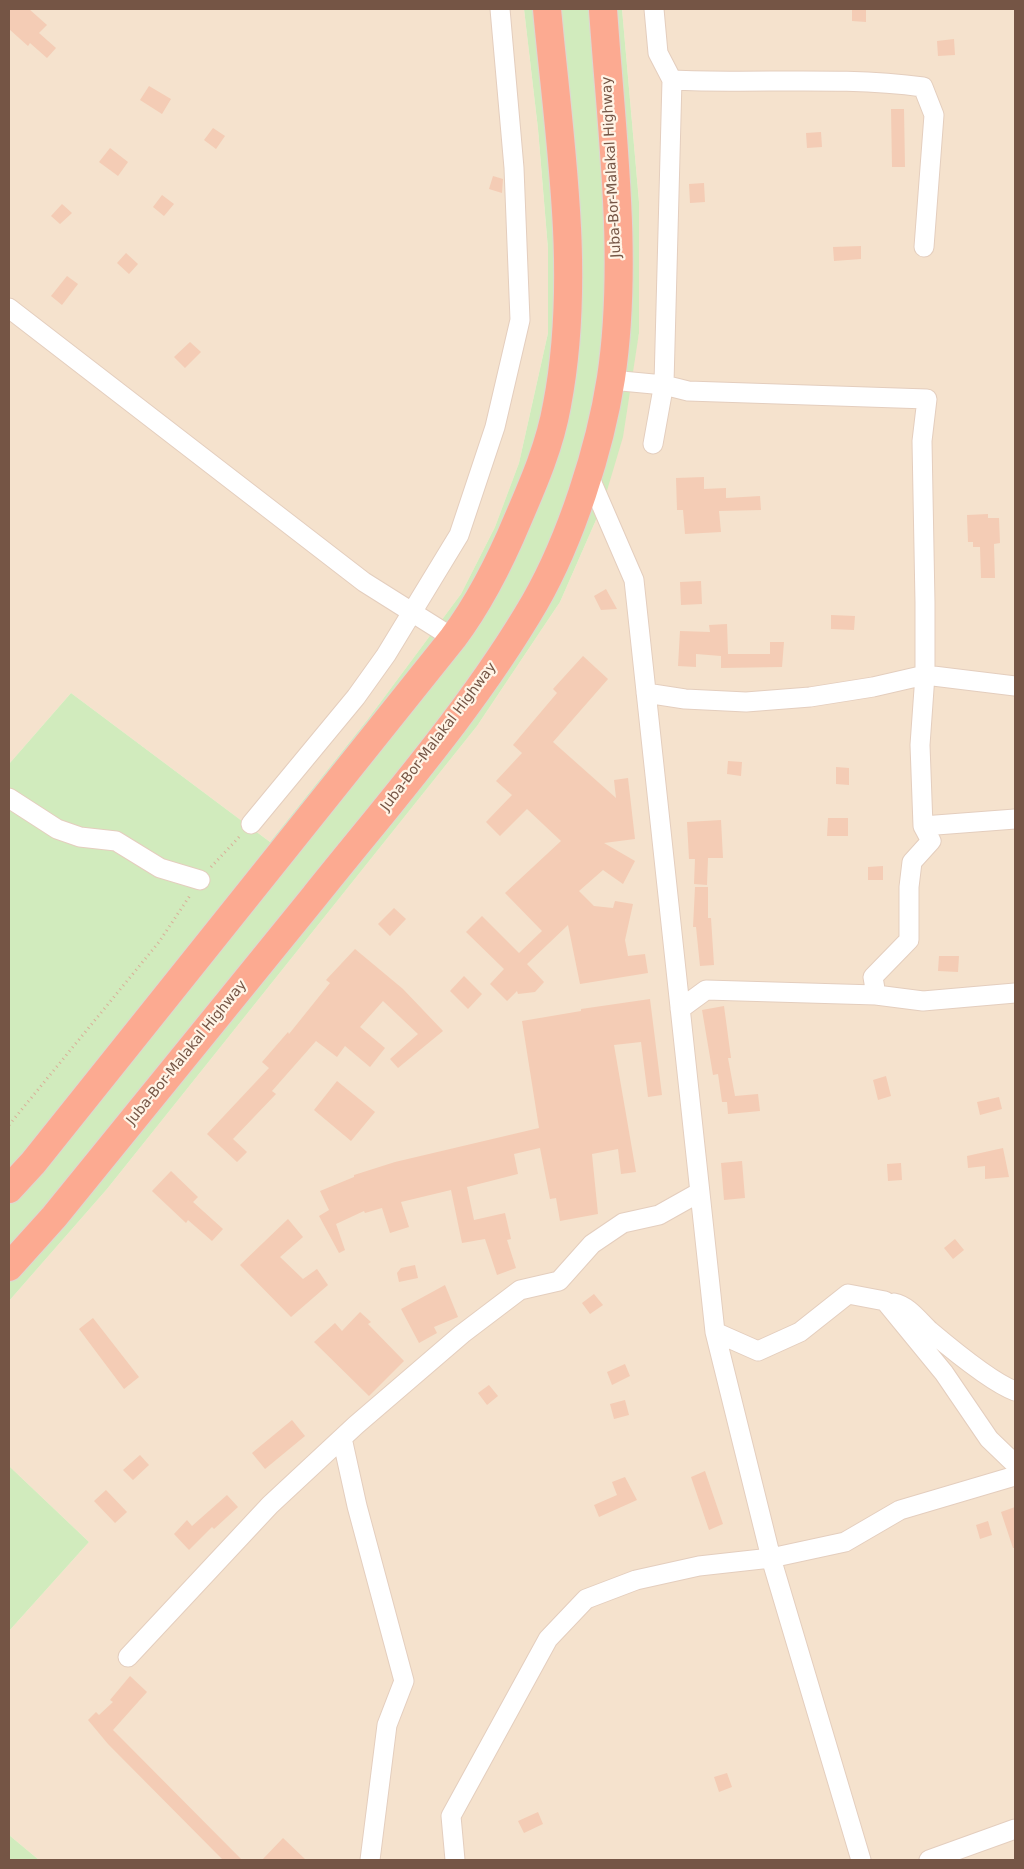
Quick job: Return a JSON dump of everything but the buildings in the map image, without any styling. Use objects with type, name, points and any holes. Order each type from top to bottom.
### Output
[{"type":"highway","points":[[9,1189],[32,1163],[453,638],[476,607],[510,539],[540,466],[557,405],[568,306],[568,231],[547,9]]},
{"type":"highway","name":"Juba-Bor-Malakal Highway","points":[[9,1267],[54,1217],[362,837],[485,681],[537,599],[569,529],[589,476],[611,380],[616,330],[618,221],[603,9]]},
{"type":"street","points":[[251,824],[356,697],[386,655],[458,534],[495,427],[520,320],[514,168],[500,9]]},
{"type":"street","points":[[653,444],[664,384],[672,80],[658,53],[654,9]]},
{"type":"street","points":[[672,80],[731,83],[883,82],[923,87],[934,115],[924,247]]},
{"type":"street","points":[[9,308],[364,582],[453,638]]},
{"type":"street","points":[[611,380],[664,385],[688,391],[926,399],[922,441],[925,675],[920,745],[923,826],[931,841],[912,862],[908,887],[909,940],[873,977],[876,995]]},
{"type":"street","points":[[589,476],[634,580],[716,1332],[771,1558],[861,1860]]},
{"type":"street","points":[[646,693],[685,699],[746,702],[810,697],[873,687],[925,675],[980,684],[1015,686]]},
{"type":"street","points":[[9,798],[57,829],[80,838],[116,841],[160,868],[200,880]]},
{"type":"street","points":[[923,826],[1015,819]]},
{"type":"street","points":[[680,1009],[706,990],[876,995],[923,1001],[1015,994]]},
{"type":"street","points":[[128,1657],[270,1505],[342,1438],[462,1334],[520,1290],[559,1281],[592,1244],[623,1223],[659,1215],[700,1192]]},
{"type":"street","points":[[716,1332],[758,1351],[800,1332],[848,1294],[885,1301],[902,1305],[975,1366],[1015,1391]]},
{"type":"street","points":[[885,1301],[944,1373],[989,1439],[1015,1464]]},
{"type":"street","points":[[342,1438],[357,1506],[404,1681],[387,1725],[370,1860]]},
{"type":"street","points":[[456,1860],[452,1816],[548,1639],[586,1599],[636,1580],[699,1566],[771,1558],[845,1542],[900,1510],[1015,1476]]},
{"type":"street","points":[[929,1860],[1015,1829]]},
{"type":"path","points":[[9,1125],[159,942],[185,906],[200,880],[251,824]]},
{"type":"shaded area","points":[[9,9],[524,9],[538,129],[548,249],[548,333],[519,463],[495,527],[461,594],[368,719],[270,842],[71,693],[9,764]]},
{"type":"shaded area","points":[[622,9],[1015,9],[1015,1860],[39,1860],[9,1835],[9,1631],[89,1542],[9,1466],[9,1301],[107,1189],[477,726],[560,602],[603,504],[639,333],[639,202]]},
{"type":"green space","points":[[524,9],[622,9],[639,202],[639,333],[623,437],[603,504],[560,602],[477,726],[107,1189],[9,1301],[9,764],[71,693],[270,842],[368,719],[461,594],[495,527],[519,463],[548,333],[548,249],[538,129]]},
{"type":"green space","points":[[9,1466],[89,1542],[9,1631]]},
{"type":"green space","points":[[9,1835],[39,1860],[9,1860]]}]
